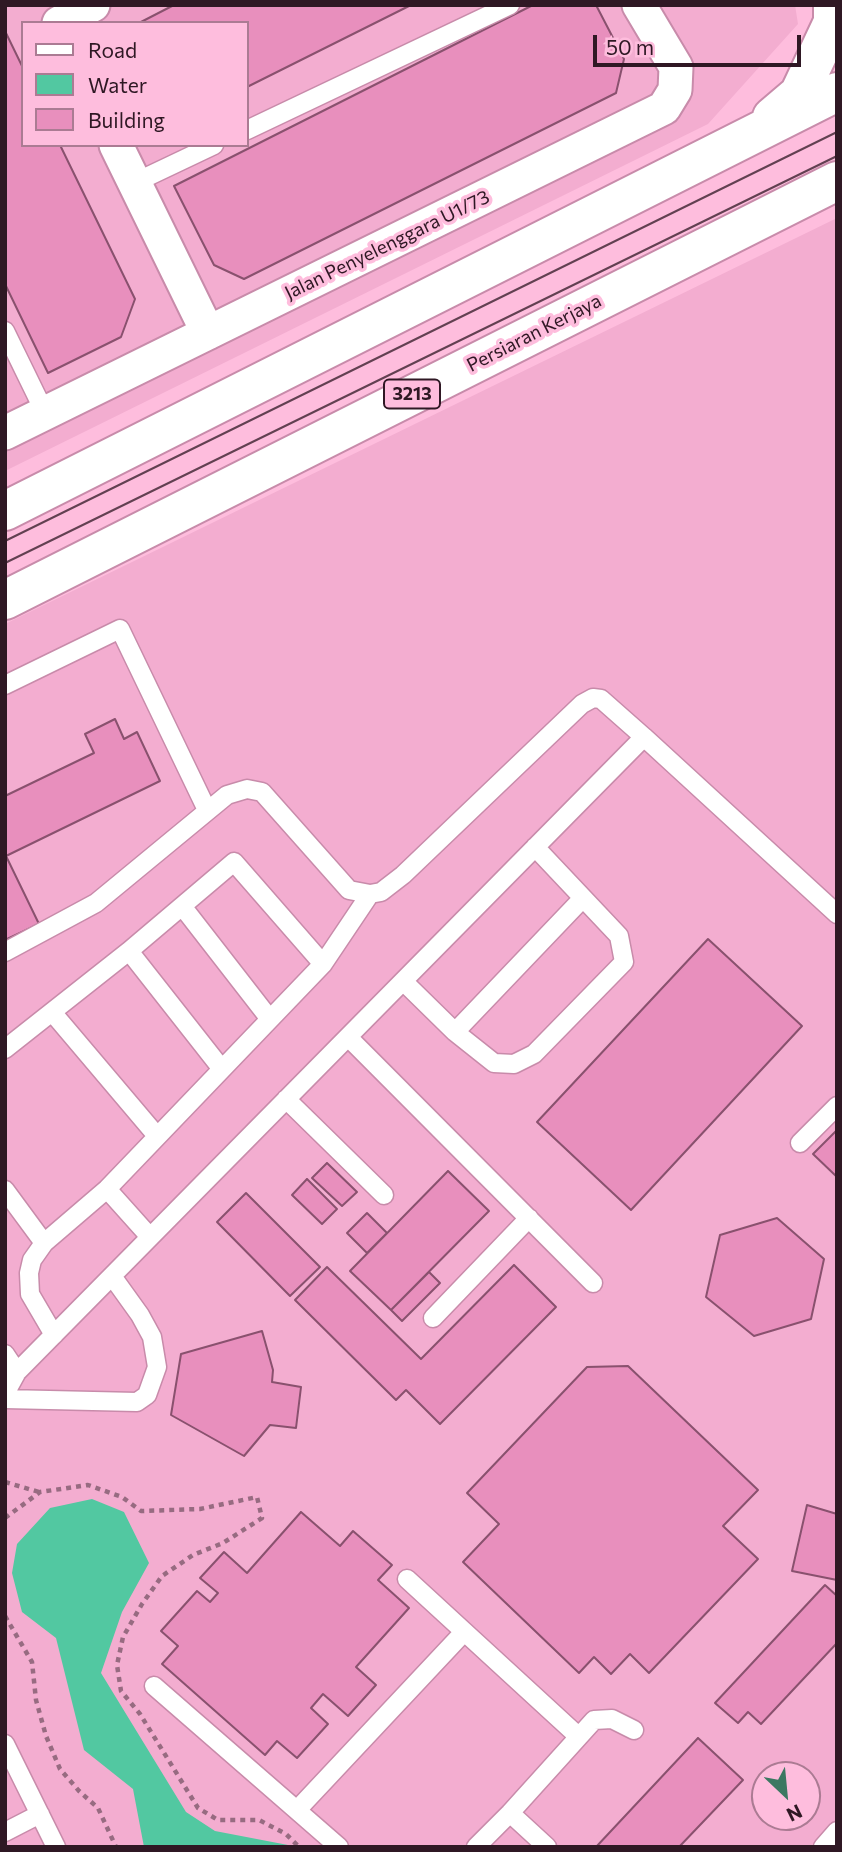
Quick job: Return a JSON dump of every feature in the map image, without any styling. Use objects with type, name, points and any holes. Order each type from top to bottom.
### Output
[{"type":"main road","points":[[749,136],[799,94],[832,22],[833,5]]},
{"type":"main road","points":[[5,511],[837,92]]},
{"type":"main road","name":"Persiaran Kerjaya","points":[[5,600],[831,185]]},
{"type":"street","points":[[47,5],[56,21]]},
{"type":"street","points":[[61,21],[93,5]]},
{"type":"street","name":"Jalan Penyelenggara U1/73","points":[[5,433],[664,108],[675,90],[676,67],[639,5]]},
{"type":"street","points":[[117,147],[208,332]]},
{"type":"lane","points":[[248,130],[510,5]]},
{"type":"lane","points":[[134,183],[210,147]]},
{"type":"lane","points":[[5,331],[45,413]]},
{"type":"lane","points":[[5,685],[120,629],[208,810]]},
{"type":"lane","points":[[5,952],[96,903],[227,794],[247,789],[261,792],[349,890],[370,894],[381,892],[403,875],[582,704],[593,698],[601,699],[644,737],[837,914]]},
{"type":"lane","points":[[5,1394],[17,1372],[644,737]]},
{"type":"lane","points":[[403,981],[455,1032],[494,1063],[513,1064],[534,1054],[624,962],[619,936],[535,848]]},
{"type":"lane","points":[[5,1049],[129,951],[234,862],[323,964]]},
{"type":"lane","points":[[54,1335],[30,1294],[29,1273],[32,1260],[44,1243],[107,1189],[269,1017],[323,964],[370,894]]},
{"type":"lane","points":[[455,1032],[583,898]]},
{"type":"lane","points":[[182,906],[269,1017]]},
{"type":"lane","points":[[129,951],[221,1068]]},
{"type":"lane","points":[[52,1012],[157,1136]]},
{"type":"lane","points":[[348,1037],[593,1283]]},
{"type":"lane","points":[[286,1099],[384,1195]]},
{"type":"lane","points":[[800,1143],[837,1105]]},
{"type":"lane","points":[[107,1189],[150,1237]]},
{"type":"lane","points":[[5,1190],[44,1243]]},
{"type":"lane","points":[[433,1318],[529,1218]]},
{"type":"lane","points":[[5,1399],[137,1402],[148,1395],[157,1367],[152,1337],[112,1276]]},
{"type":"lane","points":[[5,1354],[17,1372]]},
{"type":"lane","points":[[407,1579],[578,1736]]},
{"type":"lane","points":[[297,1810],[464,1632]]},
{"type":"lane","points":[[153,1686],[339,1847]]},
{"type":"lane","points":[[476,1847],[594,1720],[612,1719],[634,1730]]},
{"type":"lane","points":[[5,1744],[56,1847]]},
{"type":"lane","points":[[510,1813],[547,1847]]},
{"type":"lane","points":[[5,1832],[40,1814]]},
{"type":"lane","points":[[823,1847],[837,1831]]},
{"type":"path","points":[[5,1482],[40,1492],[88,1485],[122,1497],[141,1511],[200,1508],[257,1497],[262,1518]]},
{"type":"path","points":[[5,1518],[40,1492]]},
{"type":"path","points":[[5,1616],[32,1662],[36,1700],[46,1736],[60,1769],[98,1808],[116,1847]]},
{"type":"shaded area","points":[[5,5],[795,5],[798,24],[708,124],[5,471]]},
{"type":"shaded area","points":[[837,218],[837,1847],[5,1847],[5,624]]},
{"type":"water","points":[[92,1499],[124,1512],[149,1563],[122,1612],[101,1673],[186,1812],[215,1831],[290,1847],[144,1847],[133,1789],[84,1750],[56,1638],[22,1612],[12,1573],[17,1544],[50,1508]]},
{"type":"building","points":[[174,5],[411,5],[248,86],[248,21],[143,21]]},
{"type":"building","points":[[533,5],[596,5],[624,59],[616,93],[244,279],[214,265],[174,186]]},
{"type":"building","points":[[5,31],[21,64],[21,147],[61,147],[135,299],[121,337],[48,373],[5,284]]},
{"type":"building","points":[[115,719],[124,739],[137,732],[160,781],[6,856],[39,924],[5,940],[5,796],[94,753],[85,734]]},
{"type":"building","points":[[708,939],[802,1026],[631,1210],[537,1122]]},
{"type":"building","points":[[837,1130],[837,1177],[813,1154]]},
{"type":"building","points":[[327,1163],[357,1192],[342,1206],[312,1178]]},
{"type":"building","points":[[448,1171],[489,1211],[391,1310],[350,1271]]},
{"type":"building","points":[[307,1179],[337,1209],[322,1224],[292,1195]]},
{"type":"building","points":[[246,1193],[320,1267],[290,1296],[217,1222]]},
{"type":"building","points":[[367,1213],[387,1233],[367,1253],[347,1233]]},
{"type":"building","points":[[777,1218],[824,1259],[811,1319],[754,1336],[706,1297],[720,1235]]},
{"type":"building","points":[[514,1265],[556,1307],[440,1424],[406,1390],[396,1400],[295,1300],[327,1267],[421,1359]]},
{"type":"building","points":[[429,1272],[440,1283],[402,1321],[391,1310]]},
{"type":"building","points":[[262,1331],[273,1370],[272,1382],[301,1387],[296,1428],[270,1425],[244,1456],[171,1415],[181,1354]]},
{"type":"building","points":[[628,1366],[758,1490],[723,1526],[758,1559],[649,1673],[630,1654],[611,1674],[594,1657],[579,1673],[463,1562],[499,1524],[467,1493],[587,1367]]},
{"type":"building","points":[[807,1505],[837,1514],[837,1580],[792,1571]]},
{"type":"building","points":[[301,1512],[340,1546],[353,1531],[392,1565],[378,1580],[409,1608],[356,1667],[376,1685],[348,1716],[323,1694],[311,1708],[328,1724],[297,1758],[277,1741],[265,1755],[162,1664],[178,1646],[161,1631],[197,1591],[210,1602],[218,1593],[200,1578],[224,1552],[247,1573]]},
{"type":"building","points":[[825,1585],[837,1596],[837,1643],[761,1724],[748,1712],[738,1723],[715,1703]]},
{"type":"building","points":[[698,1738],[743,1780],[679,1847],[596,1847]]},
{"type":"tram line","points":[[5,541],[837,132]]},
{"type":"tram line","points":[[5,563],[837,156]]}]
